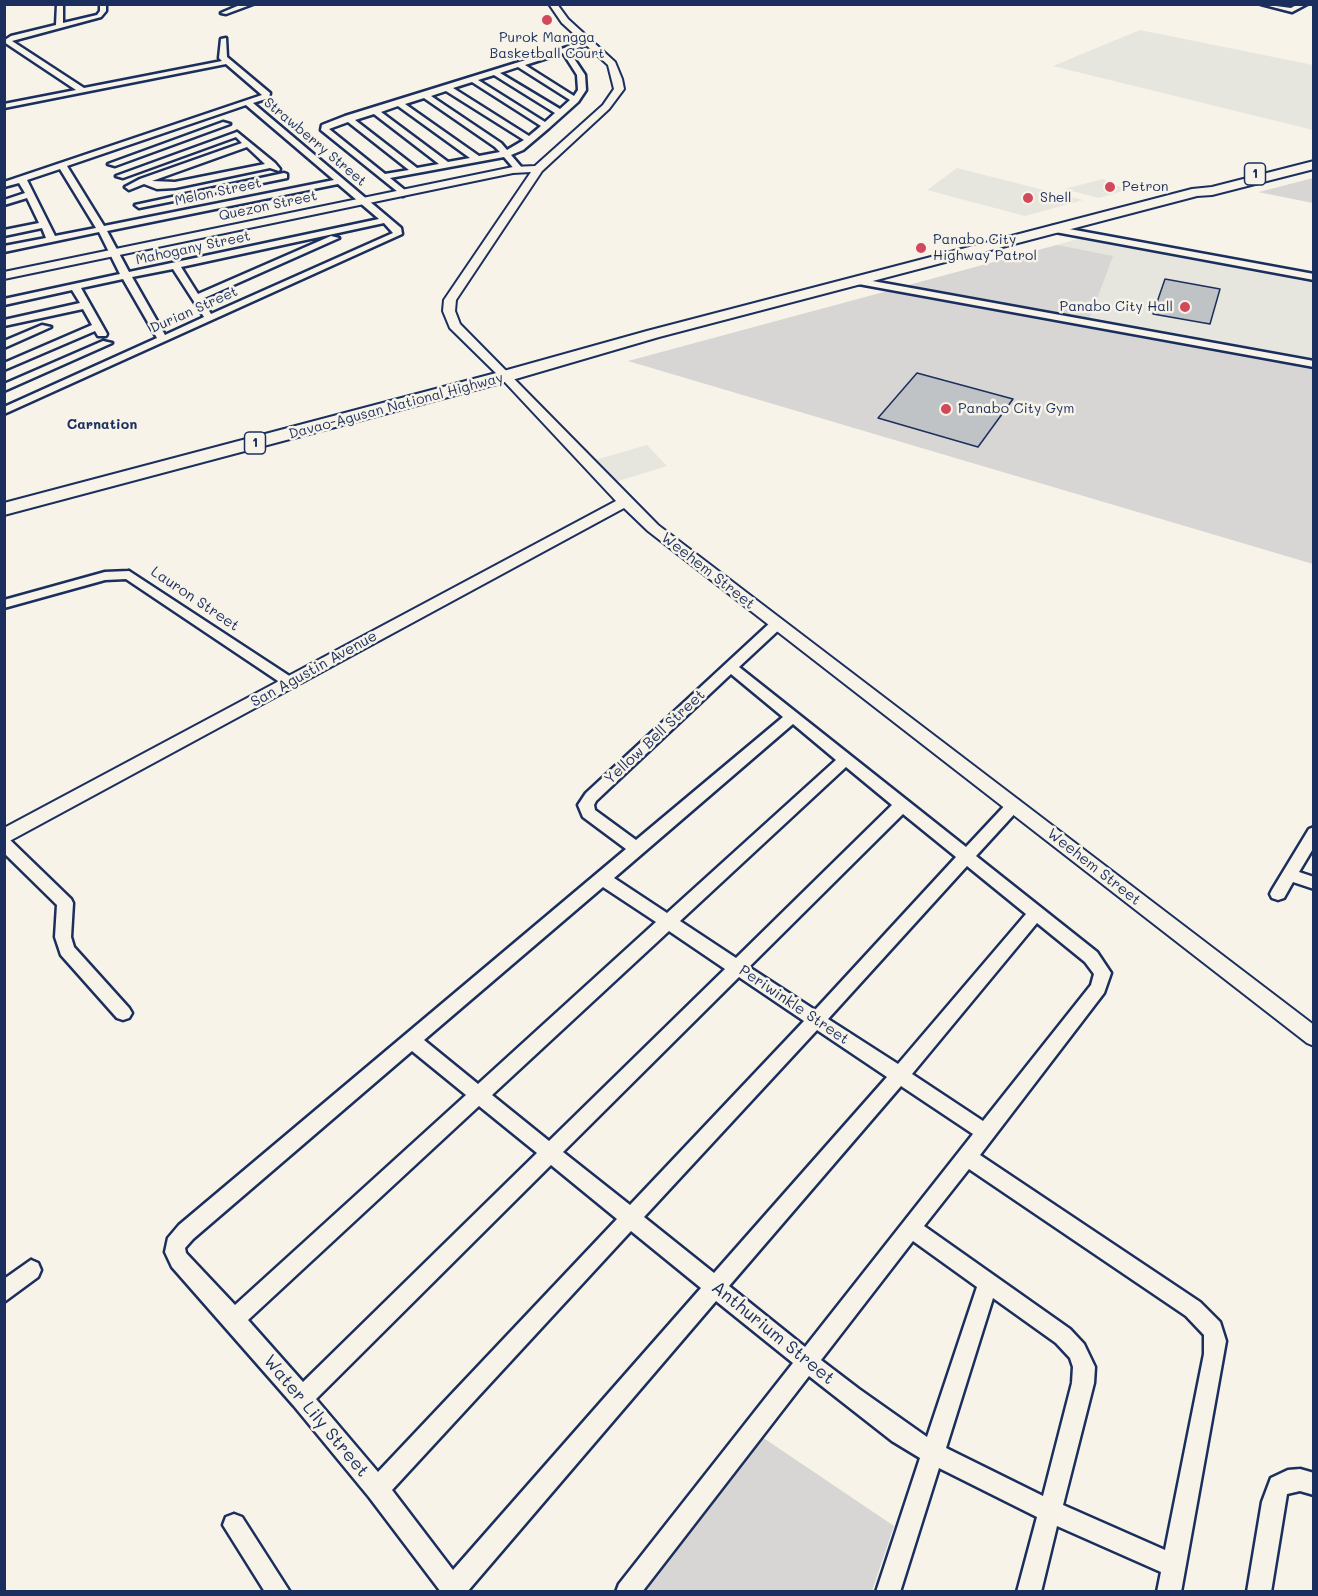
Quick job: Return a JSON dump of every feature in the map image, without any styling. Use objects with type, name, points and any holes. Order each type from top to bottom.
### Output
[{"type":"highway","name":"Davao-Agusan National Highway","points":[[1197,192],[1204,187],[1314,159]]},
{"type":"highway","name":"Davao-Agusan National Highway","points":[[4,509],[32,496],[502,373],[630,342],[647,335],[1197,192],[1212,191],[1314,165]]},
{"type":"highway","name":"Davao-Agusan National Highway","points":[[4,497],[32,496]]},
{"type":"street","points":[[59,25],[60,4]]},
{"type":"street","points":[[83,91],[7,41],[13,37],[99,16],[103,11],[103,4]]},
{"type":"street","points":[[224,13],[250,4]]},
{"type":"street","name":"Weehem Street","points":[[553,4],[565,21],[612,64],[619,89],[606,107],[538,169],[450,300],[449,310],[454,325],[652,528],[1314,1037]]},
{"type":"street","points":[[1264,4],[1292,10],[1303,8]]},
{"type":"street","points":[[4,185],[264,97],[266,93],[227,62],[222,52],[224,39]]},
{"type":"street","points":[[403,193],[324,128],[328,124],[400,104],[587,43]]},
{"type":"street","points":[[383,177],[505,154],[520,148],[575,100],[583,85],[577,67],[565,50]]},
{"type":"street","points":[[4,106],[227,62]]},
{"type":"street","points":[[519,66],[575,100]]},
{"type":"street","points":[[495,73],[560,113]]},
{"type":"street","points":[[474,80],[546,126]]},
{"type":"street","points":[[447,88],[529,140]]},
{"type":"street","points":[[425,95],[498,145],[519,169]]},
{"type":"street","name":"Strawberry Street","points":[[248,103],[398,230],[396,235]]},
{"type":"street","points":[[400,104],[477,159]]},
{"type":"street","points":[[375,111],[446,165]]},
{"type":"street","points":[[216,114],[297,189]]},
{"type":"street","points":[[348,118],[416,171]]},
{"type":"street","points":[[112,164],[226,124]]},
{"type":"street","points":[[120,176],[237,134]]},
{"type":"street","points":[[129,187],[248,144]]},
{"type":"street","points":[[101,153],[112,164],[150,219]]},
{"type":"street","points":[[143,181],[168,186],[272,165]]},
{"type":"street","points":[[63,166],[116,253],[126,276],[163,339]]},
{"type":"street","name":"Quezon Street","points":[[4,276],[519,169],[538,169]]},
{"type":"street","points":[[139,205],[284,176]]},
{"type":"street","points":[[22,179],[52,240]]},
{"type":"street","name":"Melon Street","points":[[4,249],[340,181]]},
{"type":"street","points":[[4,203],[28,195]]},
{"type":"street","name":"Mahogany Street","points":[[4,302],[386,220]]},
{"type":"street","points":[[4,233],[45,225]]},
{"type":"street","points":[[1053,230],[1314,277]]},
{"type":"street","points":[[197,298],[330,241],[335,238],[333,232]]},
{"type":"street","name":"Durian Street","points":[[5,410],[396,235]]},
{"type":"street","points":[[176,266],[209,318]]},
{"type":"street","points":[[856,281],[1314,364]]},
{"type":"street","points":[[75,287],[107,343],[112,362]]},
{"type":"street","points":[[4,323],[86,305]]},
{"type":"street","points":[[4,367],[97,326]]},
{"type":"street","points":[[4,345],[46,327]]},
{"type":"street","points":[[4,388],[107,343]]},
{"type":"street","name":"San Agustin Avenue","points":[[4,837],[625,502]]},
{"type":"street","name":"Lauron Street","points":[[4,604],[105,576],[129,575],[289,682]]},
{"type":"street","name":"Yellow Bell Street","points":[[636,848],[596,821],[588,813],[586,805],[598,789],[777,624]]},
{"type":"street","points":[[627,1592],[1102,981],[1103,973],[1098,965],[967,856],[731,667]]},
{"type":"street","points":[[411,1040],[793,716]]},
{"type":"street","points":[[234,1319],[846,759]]},
{"type":"street","points":[[302,1398],[739,969],[903,804]]},
{"type":"street","points":[[377,1489],[1014,805]]},
{"type":"street","points":[[1278,894],[1314,833]]},
{"type":"street","points":[[4,843],[65,903],[63,937],[67,950],[123,1013]]},
{"type":"street","points":[[1289,874],[1314,883]]},
{"type":"street","name":"Periwinkle Street","points":[[602,878],[985,1132]]},
{"type":"street","points":[[454,1590],[900,1076],[1036,913]]},
{"type":"street","name":"Anthurium Street","points":[[411,1040],[873,1415],[933,1453],[1049,1511],[1174,1566]]},
{"type":"street","name":"Water Lily Street","points":[[411,1040],[186,1232],[175,1245],[175,1252],[179,1260],[234,1319],[302,1398],[377,1489],[454,1590]]},
{"type":"street","points":[[966,1156],[1193,1309],[1213,1329],[1216,1341],[1214,1354],[1169,1592]]},
{"type":"street","points":[[911,1228],[1064,1336],[1077,1351],[1084,1367],[1083,1383],[1029,1592]]},
{"type":"street","points":[[4,1292],[31,1270]]},
{"type":"street","points":[[888,1592],[988,1283]]},
{"type":"street","points":[[1259,1592],[1273,1502],[1279,1486],[1287,1480],[1300,1480],[1314,1484]]},
{"type":"street","points":[[234,1525],[279,1592]]},
{"type":"shaded area","points":[[1140,30],[1313,65],[1313,130],[1053,66]]},
{"type":"shaded area","points":[[957,168],[1083,200],[1025,216],[927,190]]},
{"type":"shaded area","points":[[1313,178],[1313,203],[1258,192],[1259,192]]},
{"type":"shaded area","points":[[1103,179],[1126,190],[1099,198],[1064,189]]},
{"type":"shaded area","points":[[1093,235],[1313,273],[1313,366],[891,290]]},
{"type":"shaded area","points":[[1057,245],[1113,256],[1089,320],[905,286]]},
{"type":"shaded area","points":[[891,290],[1313,366],[1313,564],[628,361]]},
{"type":"shaded area","points":[[647,445],[667,466],[615,482],[595,460]]},
{"type":"shaded area","points":[[762,1437],[894,1526],[872,1591],[645,1591]]},
{"type":"building","name":"Panabo City Hall","points":[[1165,279],[1220,289],[1210,324],[1153,314]]},
{"type":"building","name":"Panabo City Gym","points":[[917,373],[1013,399],[978,447],[878,418]]},
{"type":"place","name":"Purok Mangga Basketball Court","points":[[547,20]]},
{"type":"place","name":"Petron","points":[[1110,187]]},
{"type":"place","name":"Shell","points":[[1028,198]]},
{"type":"place","name":"Panabo City Highway Patrol","points":[[921,248]]},
{"type":"place","name":"Panabo City Hall","points":[[1185,307]]},
{"type":"place","name":"Panabo City Gym","points":[[946,409]]},
{"type":"district","name":"Carnation","points":[[102,425]]}]
